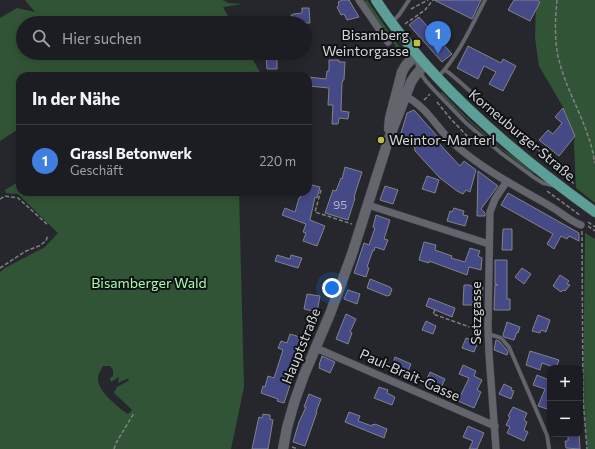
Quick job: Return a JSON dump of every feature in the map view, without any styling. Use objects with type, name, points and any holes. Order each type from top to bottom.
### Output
[{"type":"main road","name":"Korneuburger Straße","points":[[376,0],[416,54],[422,68],[438,78],[501,140],[595,212]]},
{"type":"main road","name":"Hauptstraße","points":[[388,141],[390,118],[402,72],[416,54]]},
{"type":"main road","name":"Hauptstraße","points":[[283,449],[286,428],[294,403],[330,314],[352,254],[388,141],[411,82],[422,68]]},
{"type":"street","points":[[359,0],[388,42]]},
{"type":"street","points":[[405,96],[419,105],[453,142],[474,159],[507,181],[576,223],[582,225]]},
{"type":"street","name":"Setzgasse","points":[[496,449],[489,354],[490,212],[495,199],[507,181]]},
{"type":"street","points":[[368,205],[489,244]]},
{"type":"street","name":"Paul-Brait-Gasse","points":[[316,348],[495,426]]},
{"type":"lane","points":[[391,22],[399,15],[409,0]]},
{"type":"lane","points":[[438,78],[461,46],[485,0]]},
{"type":"lane","points":[[422,68],[434,90],[455,112],[501,154],[542,183],[561,187]]},
{"type":"lane","points":[[445,70],[556,163]]},
{"type":"lane","points":[[489,334],[501,338],[509,347],[547,434],[549,448]]},
{"type":"path","points":[[399,15],[428,0]]},
{"type":"path","points":[[405,24],[425,10],[433,0]]},
{"type":"path","points":[[557,0],[556,44],[560,63],[566,83],[590,139],[595,163]]},
{"type":"path","points":[[388,42],[401,58]]},
{"type":"path","points":[[322,190],[315,212],[361,227]]},
{"type":"path","points":[[0,199],[5,196],[18,198],[48,225]]},
{"type":"path","points":[[589,222],[594,226]]},
{"type":"path","points":[[582,225],[583,399],[587,449]]},
{"type":"path","points":[[0,268],[26,251],[39,246],[46,241],[48,235]]},
{"type":"path","points":[[435,310],[433,314],[446,317],[489,334]]},
{"type":"path","points":[[114,449],[134,413]]},
{"type":"green space","points":[[25,0],[223,0],[228,3],[242,4],[223,7],[228,16],[16,16],[16,60],[253,60],[260,72],[16,72],[16,131],[0,141],[0,18],[17,8],[35,12]]},
{"type":"green space","points":[[367,0],[400,48],[401,52],[365,3]]},
{"type":"green space","points":[[536,0],[595,0],[595,203],[576,188],[575,136],[563,107],[539,66],[535,38]]},
{"type":"green space","points":[[442,92],[485,134],[500,147],[523,163],[534,174],[509,155],[473,125],[440,93]]},
{"type":"green space","name":"Bisamberger Wald","points":[[16,183],[16,194],[6,193],[5,190]]},
{"type":"green space","name":"Bisamberger Wald","points":[[20,196],[239,196],[244,387],[231,449],[0,449],[0,272],[45,247],[58,233]],"holes":[[[103,366],[110,366],[113,370],[113,376],[110,378],[111,382],[119,377],[118,383],[129,378],[128,381],[117,387],[114,393],[132,410],[128,414],[104,393],[99,383],[98,375]]]},
{"type":"green space","points":[[585,233],[595,239],[595,449],[587,449],[583,399]]},
{"type":"building","points":[[342,0],[349,0],[359,17],[347,20],[344,14],[341,15],[337,7],[339,5],[338,2]]},
{"type":"building","points":[[434,0],[481,0],[472,19]]},
{"type":"building","points":[[514,0],[537,0],[540,2],[530,21],[508,10]]},
{"type":"building","points":[[302,8],[309,8],[310,16],[291,16],[293,14],[302,13]]},
{"type":"building","points":[[419,17],[452,54],[442,62],[409,25]]},
{"type":"building","points":[[468,46],[501,63],[503,59],[516,66],[503,91],[489,84],[496,72],[484,66],[478,79],[457,68]]},
{"type":"building","points":[[266,60],[277,60],[277,69],[267,69]]},
{"type":"building","points":[[329,60],[339,60],[339,62],[345,62],[344,80],[342,83],[341,111],[349,112],[348,119],[339,118],[338,124],[332,124],[333,105],[328,105],[329,88],[312,86],[312,77],[326,79],[327,71],[329,71]]},
{"type":"building","points":[[563,108],[575,136],[559,156],[539,140],[548,130],[553,134],[562,123],[555,117]]},
{"type":"building","points":[[414,110],[438,137],[436,140],[460,166],[464,161],[476,170],[470,192],[466,190],[463,194],[457,191],[440,178],[415,151],[414,144],[399,140],[407,113]]},
{"type":"building","points":[[345,167],[362,172],[348,220],[325,213],[333,190],[336,191],[341,178],[342,179]]},
{"type":"building","points":[[478,171],[498,186],[481,209],[485,213],[485,216],[477,216]]},
{"type":"building","points":[[427,176],[439,180],[435,193],[422,189]]},
{"type":"building","points":[[312,185],[320,187],[317,198],[315,197],[310,220],[325,226],[317,246],[303,241],[306,233],[303,232],[306,224],[282,215],[285,208],[295,212],[301,196],[312,196]]},
{"type":"building","points":[[385,186],[398,190],[393,204],[380,200]]},
{"type":"building","points":[[508,193],[579,233],[579,241],[569,236],[567,239],[561,236],[554,249],[547,244],[553,234],[501,205]]},
{"type":"building","points":[[454,208],[464,211],[463,215],[468,216],[465,226],[447,221],[450,211],[452,212]]},
{"type":"building","points":[[376,215],[390,220],[384,239],[388,240],[384,250],[375,247],[374,251],[373,250],[367,267],[369,268],[366,277],[354,273],[364,243],[369,245],[375,228],[373,227]]},
{"type":"building","points":[[503,229],[512,229],[512,250],[502,250]]},
{"type":"building","points":[[424,242],[436,245],[435,250],[452,256],[451,258],[465,262],[470,248],[480,251],[478,256],[482,258],[481,270],[469,267],[467,275],[429,261],[429,263],[419,260]]},
{"type":"building","points":[[277,255],[290,259],[291,255],[302,258],[298,268],[275,261]]},
{"type":"building","points":[[495,260],[507,260],[507,299],[510,299],[510,310],[494,310],[495,285],[498,285],[495,284]]},
{"type":"building","points":[[522,268],[531,274],[524,284],[515,277]]},
{"type":"building","points":[[560,275],[569,281],[567,284],[570,285],[565,291],[563,290],[561,292],[553,286]]},
{"type":"building","points":[[370,279],[390,287],[392,289],[390,295],[387,296],[367,288]]},
{"type":"building","points":[[464,285],[483,287],[481,308],[475,308],[475,305],[463,305]]},
{"type":"building","points":[[348,290],[360,294],[357,304],[344,299]]},
{"type":"building","points":[[307,294],[320,296],[317,312],[304,309]]},
{"type":"building","points":[[429,298],[455,308],[452,317],[426,306]]},
{"type":"building","points":[[346,314],[356,319],[350,332],[352,333],[348,344],[336,339]]},
{"type":"building","points":[[538,315],[550,320],[546,332],[541,330],[540,333],[532,331]]},
{"type":"building","points":[[426,321],[436,326],[433,334],[422,330]]},
{"type":"building","points":[[507,322],[520,327],[514,340],[504,337],[503,335]]},
{"type":"building","points":[[290,334],[303,338],[300,347],[301,352],[284,403],[277,401],[278,399],[261,393],[263,386],[265,387],[268,376],[274,378],[283,350],[278,348],[281,341],[287,343]]},
{"type":"building","points":[[466,338],[478,342],[474,352],[462,348]]},
{"type":"building","points":[[496,340],[499,341],[506,349],[508,352],[507,355],[494,350]]},
{"type":"building","points":[[530,351],[559,360],[557,365],[548,365],[542,363],[540,370],[526,365]]},
{"type":"building","points":[[322,356],[335,362],[330,373],[319,368]]},
{"type":"building","points":[[395,357],[411,364],[405,378],[390,371]]},
{"type":"building","points":[[463,365],[476,371],[474,376],[482,380],[477,390],[481,392],[474,408],[458,401],[469,378],[459,374]]},
{"type":"building","points":[[430,372],[445,379],[439,392],[424,386]]},
{"type":"building","points":[[537,375],[547,379],[547,409],[538,406],[545,389],[533,385]]},
{"type":"building","points":[[504,384],[512,388],[511,390],[514,391],[511,399],[499,394]]},
{"type":"building","points":[[379,387],[388,390],[387,393],[395,397],[392,405],[374,398]]},
{"type":"building","points":[[309,394],[321,399],[305,446],[293,442],[299,422],[306,407],[304,407]]},
{"type":"building","points":[[513,407],[527,413],[524,420],[527,422],[524,430],[528,432],[524,441],[507,433],[510,427],[506,425],[510,417],[508,416]]},
{"type":"building","points":[[349,412],[360,416],[358,421],[372,426],[375,424],[387,429],[384,438],[345,422]]},
{"type":"building","points":[[263,414],[270,415],[270,419],[273,420],[268,449],[252,449],[259,417],[262,418]]},
{"type":"building","points":[[468,426],[484,433],[477,449],[469,449],[473,441],[463,437]]},
{"type":"building","points":[[568,437],[579,437],[580,449],[566,448],[565,441],[568,441]]},
{"type":"place","name":"Bisamberg Weintorgasse","points":[[417,43]]},
{"type":"place","name":"Grassl Betonwerk","points":[[438,54]]},
{"type":"place","name":"Weintor-Marterl","points":[[381,140]]}]
